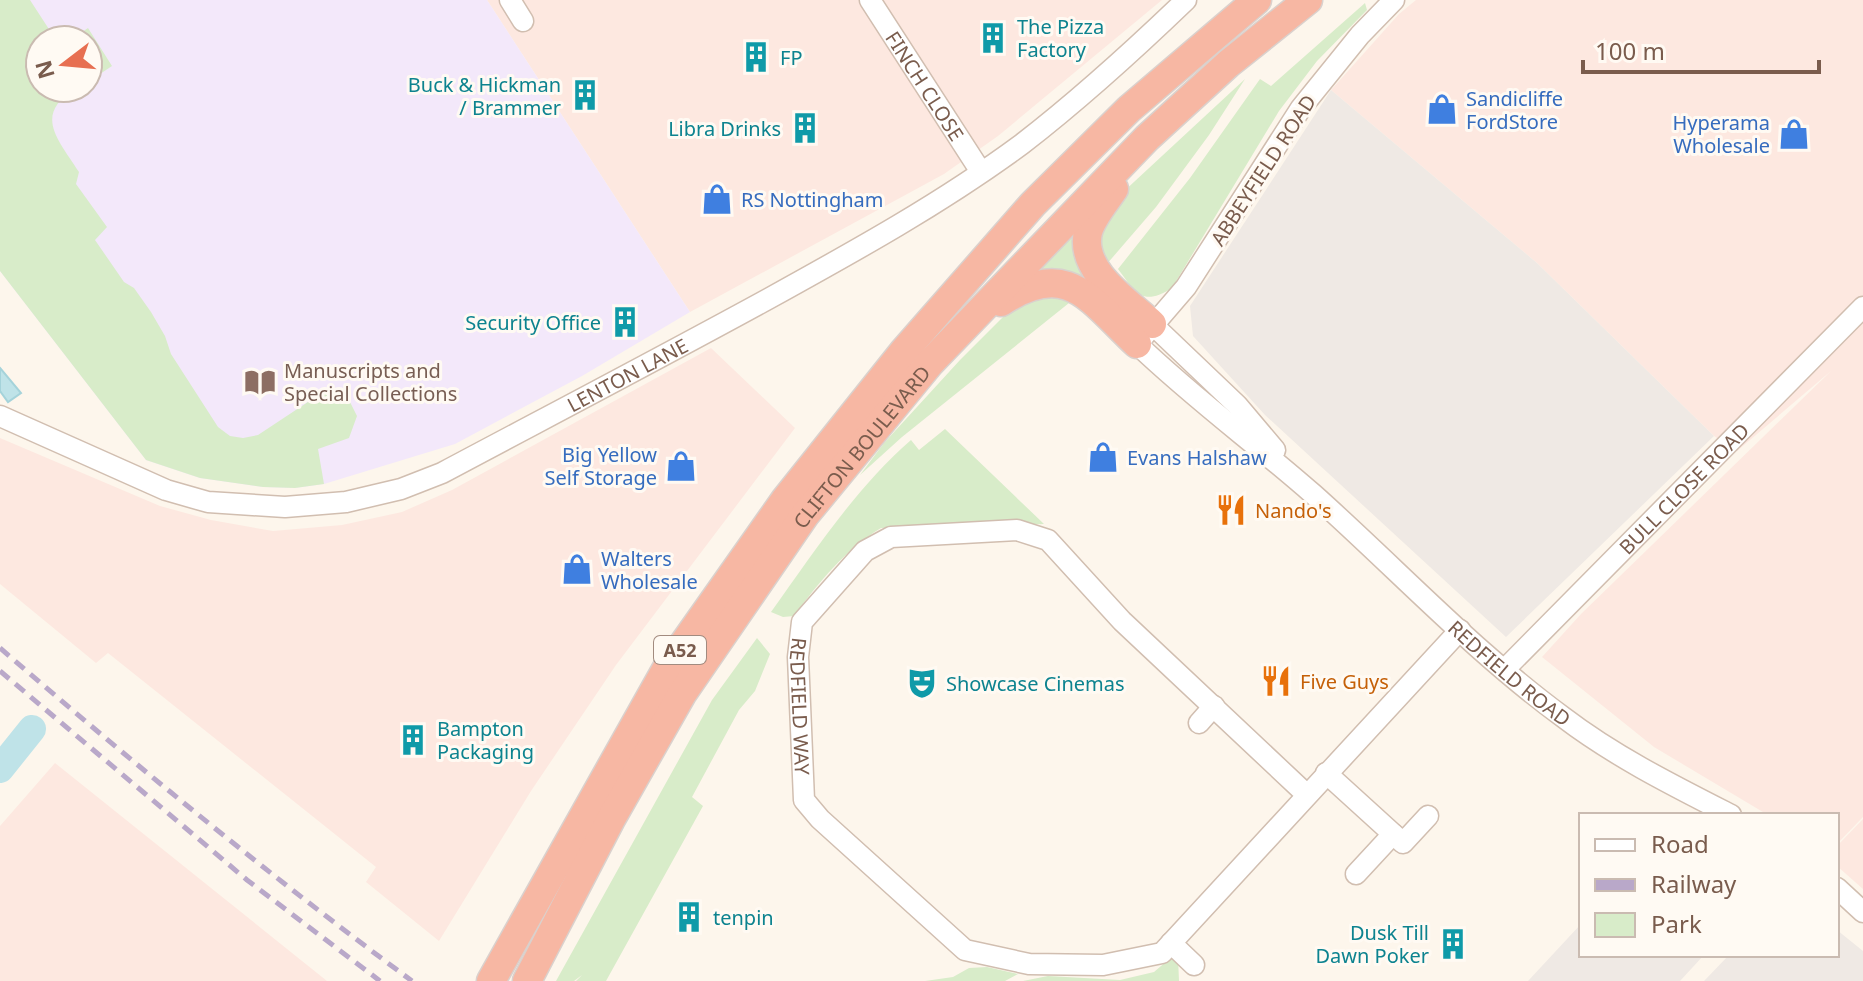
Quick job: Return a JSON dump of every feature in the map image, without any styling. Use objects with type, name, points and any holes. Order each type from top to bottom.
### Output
[{"type":"highway","name":"CLIFTON BOULEVARD","points":[[493,978],[668,666],[785,500],[904,351],[1033,204],[1129,109],[1257,0]]},
{"type":"highway","name":"CLIFTON BOULEVARD","points":[[527,981],[611,819],[682,694],[805,515],[943,349],[1147,138],[1228,64],[1308,0]]},
{"type":"highway","points":[[1144,334],[1088,256],[1088,231],[1147,138]]},
{"type":"highway","points":[[943,349],[1002,301],[1025,287],[1048,282],[1063,283],[1144,334]]},
{"type":"street","points":[[510,0],[523,21]]},
{"type":"street","name":"FINCH CLOSE","points":[[870,0],[981,172]]},
{"type":"street","name":"LENTON LANE","points":[[0,416],[166,490],[208,502],[285,507],[346,502],[401,489],[442,473],[843,258],[981,172],[1023,142],[1186,0]]},
{"type":"street","name":"ABBEYFIELD ROAD","points":[[1144,334],[1186,287],[1210,253],[1301,108],[1360,35],[1394,0]]},
{"type":"street","name":"BULL CLOSE ROAD","points":[[1505,669],[1863,307]]},
{"type":"street","name":"REDFIELD ROAD","points":[[1144,334],[1237,405],[1313,494],[1544,703],[1593,738],[1727,813]]},
{"type":"street","name":"REDFIELD WAY","points":[[1306,794],[1122,621],[1048,540],[1017,530],[891,537],[865,551],[800,628],[798,657],[804,800],[841,840],[879,870],[965,950],[1029,964],[1103,965],[1162,953],[1460,630]]},
{"type":"street","points":[[1199,723],[1214,706]]},
{"type":"street","points":[[1326,773],[1403,843],[1428,816]]},
{"type":"street","points":[[1356,874],[1393,834]]},
{"type":"street","points":[[1839,890],[1863,912]]},
{"type":"street","points":[[1171,943],[1194,965]]},
{"type":"shaded area","points":[[0,0],[487,0],[690,312],[582,376],[455,444],[324,484],[295,488],[263,487],[200,478],[146,460],[0,271]]},
{"type":"shaded area","points":[[487,0],[1162,0],[998,136],[944,174],[690,312]]},
{"type":"shaded area","points":[[1416,0],[1863,0],[1863,817],[1839,842],[1839,813],[1765,813],[1654,747],[1542,657],[1581,614],[1831,371],[1737,451],[1714,436],[1537,263],[1331,90],[1399,14]]},
{"type":"shaded area","points":[[1331,90],[1537,263],[1714,436],[1506,637],[1265,415],[1193,336],[1190,306]]},
{"type":"shaded area","points":[[711,348],[795,428],[616,665],[531,791],[439,941],[366,882],[376,867],[108,653],[96,663],[0,584],[0,438],[160,506],[211,520],[273,531],[342,525],[402,512],[452,490]]},
{"type":"shaded area","points":[[55,763],[327,981],[0,981],[0,826]]},
{"type":"shaded area","points":[[1863,819],[1863,889],[1839,868],[1839,844]]},
{"type":"shaded area","points":[[1579,926],[1579,957],[1702,957],[1680,981],[1528,981]]},
{"type":"shaded area","points":[[1839,932],[1863,951],[1863,981],[1704,981],[1727,957],[1839,957]]},
{"type":"green space","points":[[0,0],[30,0],[46,24],[24,24],[24,104],[58,104],[52,117],[57,138],[79,172],[76,184],[107,227],[95,240],[124,282],[134,288],[151,312],[171,354],[218,427],[230,436],[243,438],[258,435],[323,392],[350,402],[357,416],[349,438],[318,449],[324,484],[295,488],[263,487],[200,478],[146,460],[0,271]]},
{"type":"green space","points":[[1365,3],[1367,10],[1317,61],[1279,111],[1172,288],[1153,296],[1140,295],[1118,269],[1190,178],[1260,79],[1271,86]]},
{"type":"green space","points":[[104,53],[112,66],[104,71]]},
{"type":"green space","points":[[1245,79],[1209,135],[1156,207],[1106,265],[1098,236],[1107,207]]},
{"type":"green space","points":[[1076,227],[1091,279],[1025,277]]},
{"type":"green space","points":[[1041,295],[1074,299],[902,437],[860,475],[884,443],[1005,315],[1023,300]]},
{"type":"green space","points":[[945,429],[1044,524],[881,528],[833,568],[794,616],[783,617],[771,612],[836,522],[891,459],[911,440],[919,450]]},
{"type":"green space","points":[[757,638],[770,654],[755,691],[739,710],[692,797],[703,806],[606,981],[576,981],[582,975],[574,981],[556,981],[712,700]]},
{"type":"green space","points":[[1178,957],[1179,981],[1023,981],[1048,976],[1120,980],[1154,972],[1168,960]]},
{"type":"green space","points":[[987,967],[1018,974],[1005,981],[925,981],[953,977],[969,968]]},
{"type":"water","points":[[0,368],[21,393],[8,402],[0,391]]},
{"type":"water","points":[[16,733],[28,743],[0,775],[0,756]]},
{"type":"waterway","points":[[0,769],[32,729]]},
{"type":"railway","points":[[0,648],[203,819],[412,981]]},
{"type":"railway","points":[[0,671],[247,880],[380,981]]},
{"type":"place","name":"The Pizza Factory","points":[[993,38]]},
{"type":"place","name":"FP","points":[[756,57]]},
{"type":"place","name":"Buck & Hickman / Brammer","points":[[585,95]]},
{"type":"place","name":"Sandicliffe FordStore","points":[[1442,109]]},
{"type":"place","name":"Libra Drinks","points":[[805,128]]},
{"type":"place","name":"Hyperama Wholesale","points":[[1794,134]]},
{"type":"place","name":"RS Nottingham","points":[[717,199]]},
{"type":"place","name":"Security Office","points":[[625,322]]},
{"type":"place","name":"Manuscripts and Special Collections","points":[[260,382]]},
{"type":"place","name":"Evans Halshaw","points":[[1103,457]]},
{"type":"place","name":"Big Yellow Self Storage","points":[[681,466]]},
{"type":"place","name":"Nando's","points":[[1231,510]]},
{"type":"place","name":"Walters Wholesale","points":[[577,569]]},
{"type":"place","name":"Five Guys","points":[[1276,681]]},
{"type":"place","name":"Showcase Cinemas","points":[[922,683]]},
{"type":"place","name":"Bampton Packaging","points":[[413,740]]},
{"type":"place","name":"tenpin","points":[[689,917]]},
{"type":"place","name":"Dusk Till Dawn Poker","points":[[1453,944]]}]
